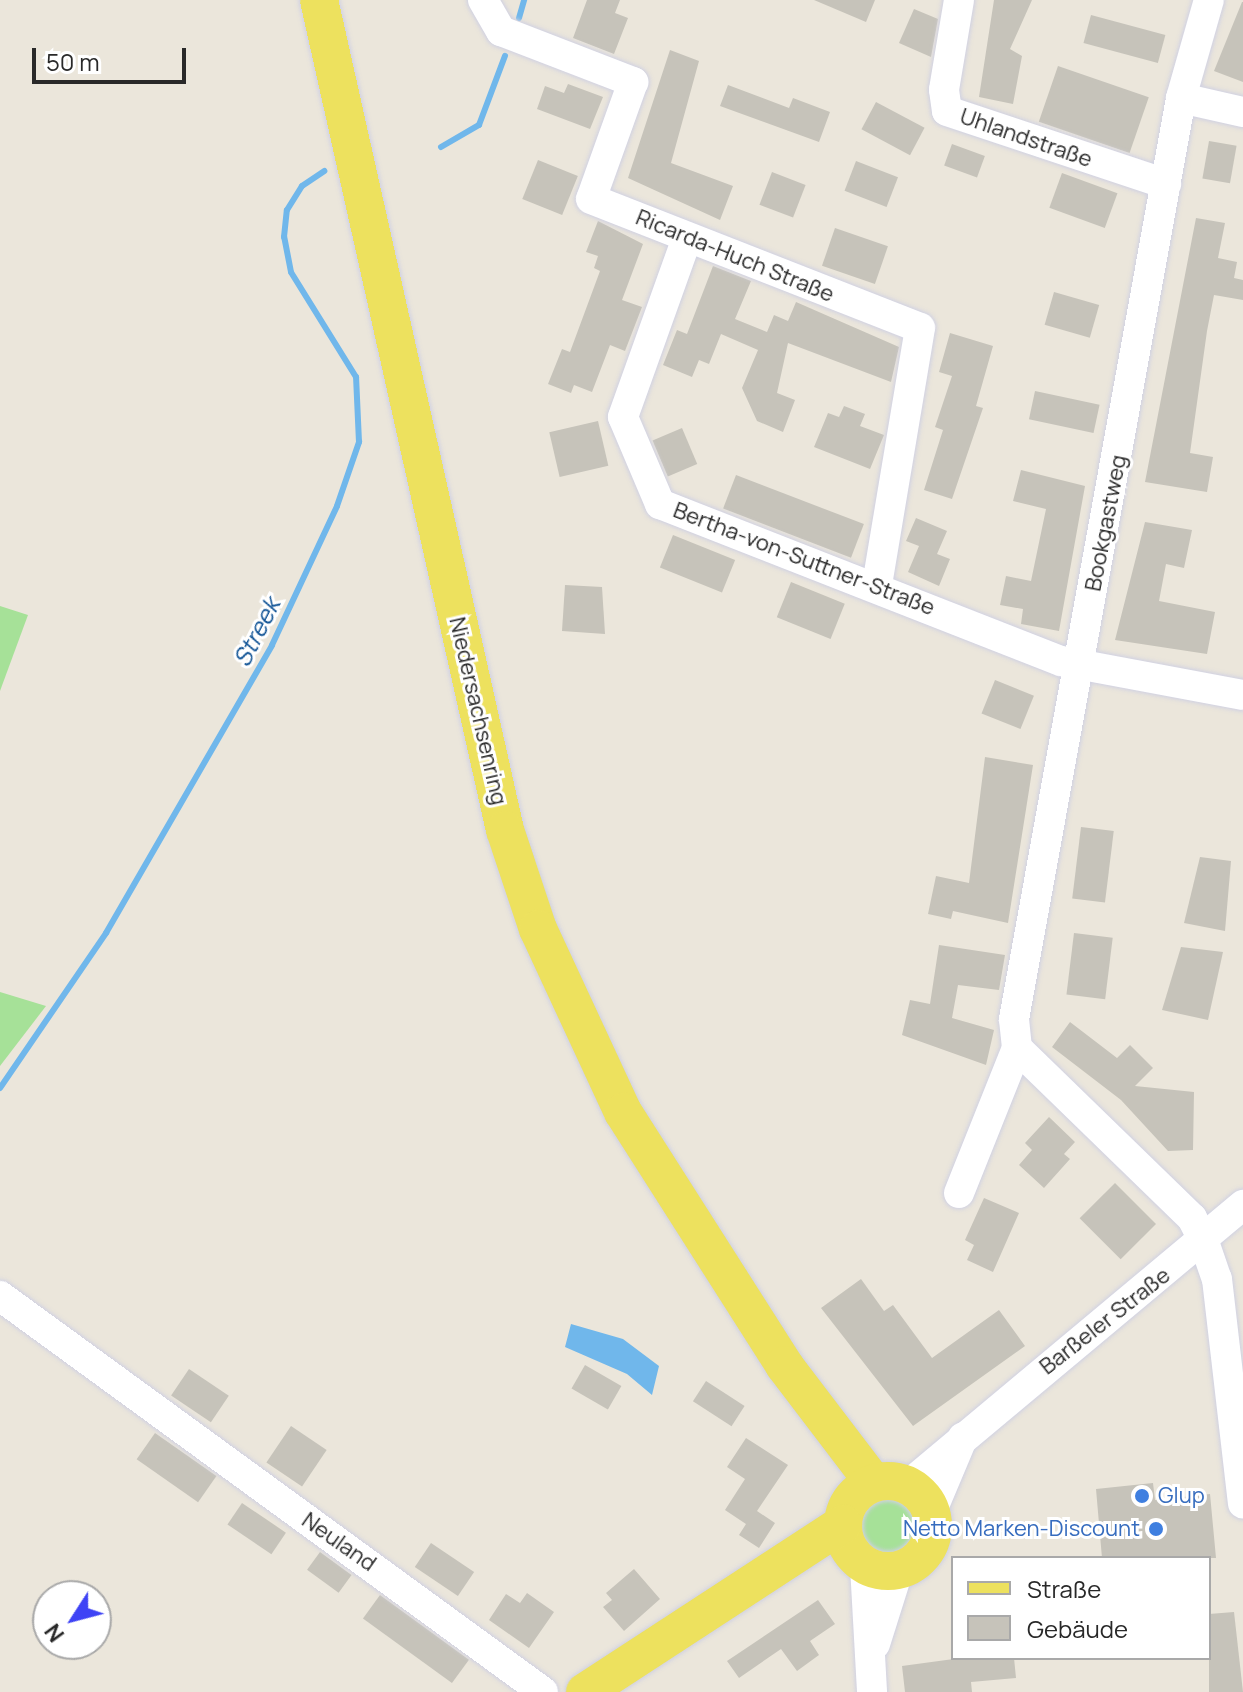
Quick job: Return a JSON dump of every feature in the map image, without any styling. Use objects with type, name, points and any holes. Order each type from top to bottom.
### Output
[{"type":"main road","name":"Niedersachsenring","points":[[319,0],[505,830],[538,929],[623,1112],[784,1365],[878,1524]]},
{"type":"main road","points":[[585,1692],[774,1574],[878,1524]]},
{"type":"street","name":"Ricarda-Huch Straße","points":[[483,0],[501,31],[633,82],[591,199],[920,328],[877,584]]},
{"type":"street","name":"Bookgastweg","points":[[959,1193],[1017,1048],[1014,1019],[1181,98],[1209,0]]},
{"type":"street","name":"Uhlandstraße","points":[[963,1],[944,90],[947,111],[1166,184]]},
{"type":"street","points":[[1181,98],[1243,112]]},
{"type":"street","name":"Bertha-von-Suttner-Straße","points":[[687,238],[623,417],[660,504],[846,579],[877,584],[1079,665],[1243,695]]},
{"type":"street","points":[[1017,1048],[1192,1218],[1204,1242],[1232,1319],[1243,1503]]},
{"type":"street","name":"Barßeler Straße","points":[[878,1524],[964,1434],[1204,1242],[1243,1205]]},
{"type":"street","name":"Neuland","points":[[0,1296],[543,1692]]},
{"type":"street","points":[[872,1692],[878,1524]]},
{"type":"green space","points":[[0,606],[28,615],[0,691]]},
{"type":"green space","points":[[0,992],[46,1006],[0,1066]]},
{"type":"green space","points":[[889,1498],[910,1506],[918,1527],[910,1548],[889,1556],[868,1548],[860,1527],[868,1506]]},
{"type":"water","points":[[571,1324],[623,1339],[659,1366],[652,1395],[627,1374],[565,1347]]},
{"type":"building","points":[[587,0],[620,0],[615,13],[628,18],[614,54],[573,38]]},
{"type":"building","points":[[814,0],[875,0],[866,22]]},
{"type":"building","points":[[994,0],[1032,0],[1010,49],[1022,56],[1013,104],[979,97]]},
{"type":"building","points":[[1243,2],[1243,82],[1214,71]]},
{"type":"building","points":[[914,9],[938,19],[931,57],[899,43]]},
{"type":"building","points":[[1091,15],[1165,35],[1158,63],[1083,43]]},
{"type":"building","points":[[670,50],[699,61],[671,163],[733,186],[720,220],[628,178]]},
{"type":"building","points":[[1058,66],[1149,97],[1130,153],[1039,122]]},
{"type":"building","points":[[568,84],[603,97],[590,129],[537,109],[545,86],[564,93]]},
{"type":"building","points":[[728,85],[789,108],[793,98],[830,112],[819,142],[720,106]]},
{"type":"building","points":[[876,102],[925,128],[910,155],[861,129]]},
{"type":"building","points":[[1209,141],[1237,146],[1230,183],[1202,178]]},
{"type":"building","points":[[952,144],[985,156],[977,178],[944,166]]},
{"type":"building","points":[[538,160],[578,176],[562,215],[522,199]]},
{"type":"building","points":[[856,161],[898,177],[887,207],[845,191]]},
{"type":"building","points":[[772,172],[806,185],[793,218],[759,205]]},
{"type":"building","points":[[1062,173],[1117,193],[1105,228],[1049,208]]},
{"type":"building","points":[[1196,218],[1225,223],[1218,258],[1237,262],[1234,278],[1243,280],[1243,300],[1214,295],[1207,331],[1190,453],[1213,457],[1207,492],[1145,482]]},
{"type":"building","points":[[598,221],[643,244],[622,300],[642,307],[625,351],[610,345],[592,392],[574,385],[571,393],[548,384],[562,349],[570,352],[600,271],[594,268],[598,256],[586,252]]},
{"type":"building","points":[[835,228],[888,246],[875,284],[822,266]]},
{"type":"building","points":[[713,266],[751,281],[735,319],[767,332],[774,315],[788,321],[796,302],[899,347],[891,382],[788,343],[777,393],[795,400],[783,432],[757,421],[742,388],[758,350],[721,334],[709,364],[699,360],[692,377],[663,365],[677,330],[687,334]]},
{"type":"building","points":[[1054,292],[1099,305],[1090,338],[1045,325]]},
{"type":"building","points":[[950,333],[993,346],[976,406],[983,408],[952,499],[924,490],[943,430],[935,427],[952,376],[939,372]]},
{"type":"building","points":[[1035,391],[1100,405],[1094,433],[1029,419]]},
{"type":"building","points":[[844,406],[865,414],[860,426],[884,435],[870,469],[814,447],[828,413],[839,417]]},
{"type":"building","points":[[598,421],[608,466],[560,477],[549,432]]},
{"type":"building","points":[[682,428],[697,464],[668,476],[653,441]]},
{"type":"building","points":[[1021,470],[1085,486],[1059,631],[1021,624],[1023,609],[1000,605],[1006,576],[1031,581],[1046,509],[1013,501]]},
{"type":"building","points":[[736,475],[864,524],[851,558],[723,509]]},
{"type":"building","points":[[916,518],[947,531],[937,554],[950,559],[939,586],[908,572],[919,546],[906,541]]},
{"type":"building","points":[[1145,522],[1192,530],[1184,568],[1166,564],[1159,601],[1215,612],[1207,654],[1115,640]]},
{"type":"building","points":[[673,535],[735,560],[722,593],[660,567]]},
{"type":"building","points":[[791,582],[845,604],[831,639],[777,617]]},
{"type":"building","points":[[565,585],[602,587],[605,634],[562,631]]},
{"type":"building","points":[[995,680],[1034,696],[1020,729],[982,713]]},
{"type":"building","points":[[985,757],[1033,765],[1008,923],[953,911],[951,919],[928,914],[936,876],[969,883]]},
{"type":"building","points":[[1081,827],[1114,831],[1105,902],[1072,898]]},
{"type":"building","points":[[1200,857],[1231,861],[1225,931],[1184,923]]},
{"type":"building","points":[[1074,933],[1113,938],[1105,999],[1066,995]]},
{"type":"building","points":[[939,945],[1005,955],[999,990],[958,985],[952,1018],[994,1030],[986,1065],[902,1035],[910,1000],[930,1004]]},
{"type":"building","points":[[1181,947],[1223,952],[1208,1020],[1162,1010]]},
{"type":"building","points":[[1070,1022],[1117,1058],[1130,1045],[1153,1068],[1135,1086],[1194,1092],[1193,1150],[1168,1151],[1121,1100],[1052,1047]]},
{"type":"building","points":[[1049,1117],[1075,1142],[1064,1154],[1070,1159],[1044,1188],[1019,1165],[1032,1150],[1025,1143]]},
{"type":"building","points":[[1115,1183],[1156,1224],[1121,1259],[1080,1218]]},
{"type":"building","points":[[984,1198],[1019,1213],[993,1272],[967,1260],[974,1245],[965,1240]]},
{"type":"building","points":[[861,1279],[884,1311],[893,1305],[932,1358],[999,1310],[1025,1346],[913,1426],[821,1308]]},
{"type":"building","points":[[585,1365],[621,1386],[608,1409],[572,1388]]},
{"type":"building","points":[[189,1369],[229,1396],[211,1422],[171,1396]]},
{"type":"building","points":[[706,1381],[745,1406],[732,1426],[693,1401]]},
{"type":"building","points":[[291,1426],[327,1450],[302,1487],[266,1462]]},
{"type":"building","points":[[155,1433],[216,1476],[198,1502],[137,1459]]},
{"type":"building","points":[[746,1438],[788,1465],[757,1511],[775,1523],[759,1548],[739,1535],[746,1524],[725,1510],[745,1479],[727,1467]]},
{"type":"building","name":"Netto Marken-Discount","points":[[1153,1483],[1155,1500],[1210,1494],[1216,1558],[1102,1556],[1096,1489]]},
{"type":"building","points":[[242,1503],[286,1533],[271,1554],[227,1525]]},
{"type":"building","points":[[431,1543],[474,1572],[458,1596],[415,1567]]},
{"type":"building","points":[[320,1552],[352,1575],[339,1593],[307,1570]]},
{"type":"building","points":[[634,1569],[660,1599],[624,1631],[603,1607],[612,1600],[606,1593]]},
{"type":"building","points":[[527,1593],[554,1612],[529,1648],[489,1620],[506,1594],[520,1603]]},
{"type":"building","points":[[380,1595],[469,1660],[452,1683],[363,1618]]},
{"type":"building","points":[[818,1600],[835,1624],[810,1641],[819,1655],[797,1671],[781,1649],[739,1678],[727,1661]]},
{"type":"building","points":[[1234,1612],[1243,1692],[1209,1692],[1211,1614]]},
{"type":"building","points":[[951,1659],[1014,1660],[1016,1678],[971,1682],[972,1692],[905,1692],[902,1666]]},
{"type":"waterway","name":"Streek","points":[[519,18],[524,0]]},
{"type":"waterway","name":"Streek","points":[[441,147],[479,125],[505,56]]},
{"type":"waterway","name":"Streek","points":[[0,1088],[106,933],[272,645],[337,506],[359,442],[356,377],[291,272],[284,237],[287,210],[302,186],[324,171]]},
{"type":"place","name":"Glup","points":[[1142,1496]]},
{"type":"place","name":"Netto Marken-Discount","points":[[1156,1529]]}]
